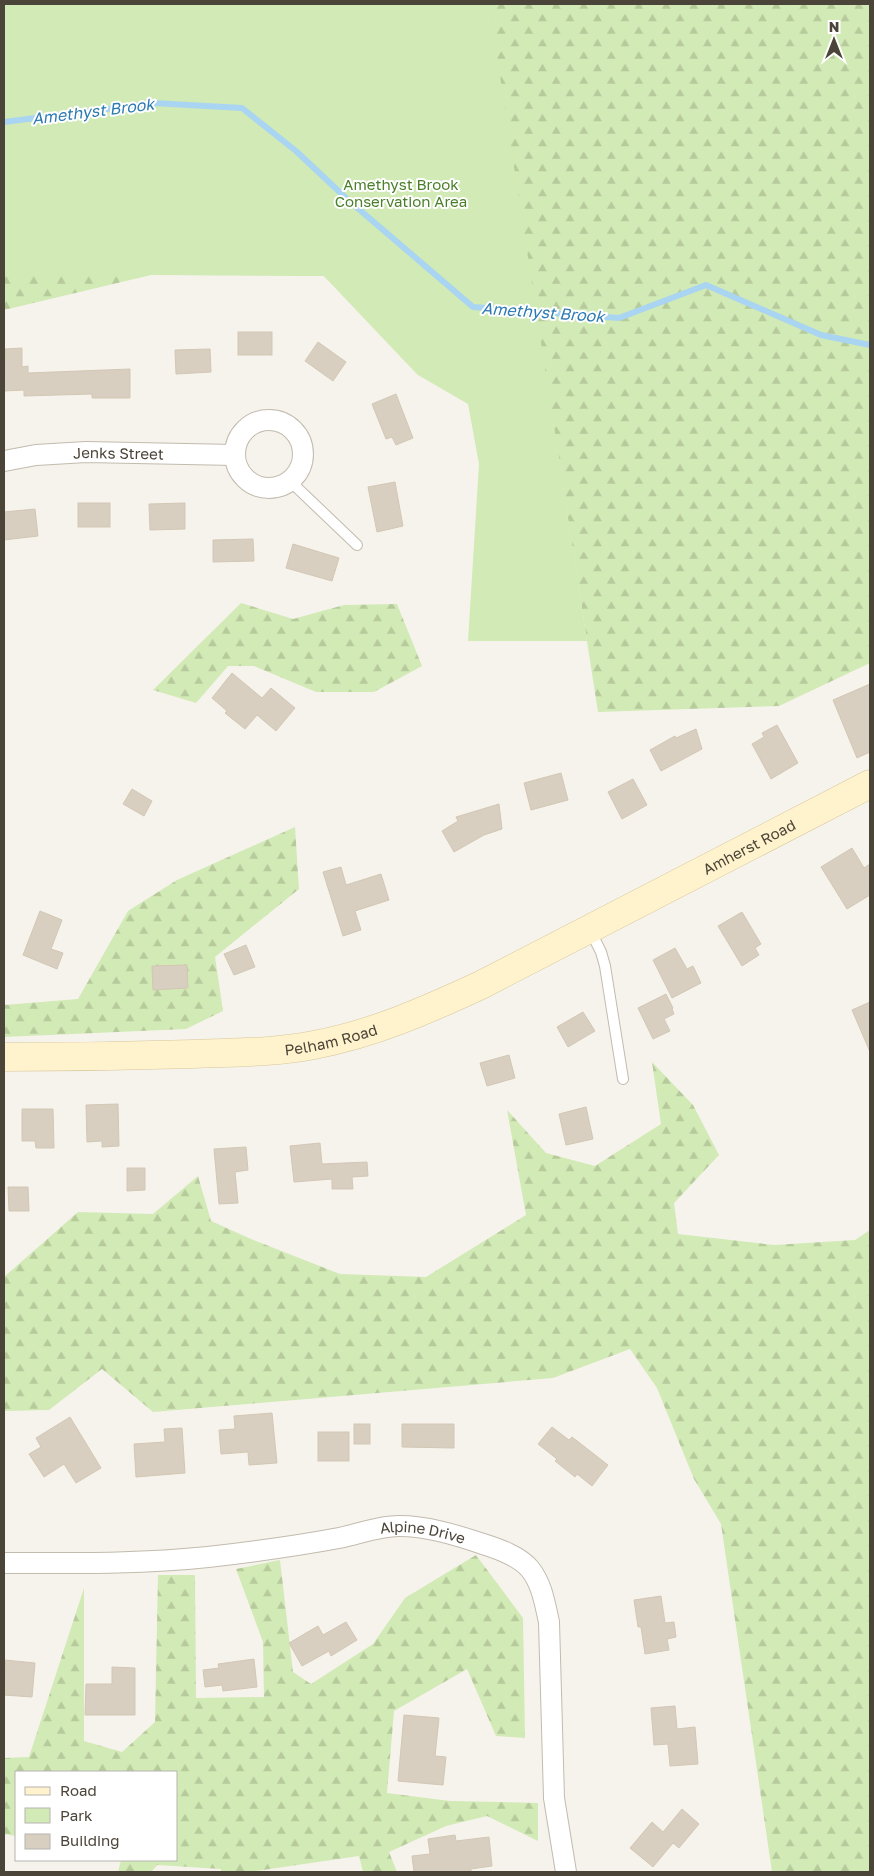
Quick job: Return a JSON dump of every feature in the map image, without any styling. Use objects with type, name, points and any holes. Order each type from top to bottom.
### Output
[{"type":"main road","name":"Amherst Road","points":[[628,909],[870,784]]},
{"type":"main road","name":"Pelham Road","points":[[4,1057],[248,1052],[315,1045],[372,1030],[424,1012],[628,909]]},
{"type":"street","points":[[262,421],[281,422],[295,433],[302,450],[301,464],[295,476],[284,485],[271,488],[251,484],[246,480],[238,468],[235,456],[239,438],[251,425],[262,421]]},
{"type":"street","name":"Jenks Street","points":[[4,462],[36,455],[86,452],[235,456]]},
{"type":"street","name":"Alpine Drive","points":[[4,1563],[177,1560],[311,1543],[384,1527],[398,1526],[438,1530],[511,1556],[529,1568],[535,1577],[544,1600],[549,1622],[554,1798],[566,1872]]},
{"type":"lane","points":[[290,481],[357,545]]},
{"type":"lane","points":[[590,929],[601,952],[605,966],[623,1079]]},
{"type":"green space","points":[[4,4],[870,4],[870,663],[779,706],[598,712],[550,403],[418,375],[324,276],[151,275],[4,310]]},
{"type":"green space","name":"Amethyst Brook Conservation Area","points":[[4,4],[489,4],[587,641],[468,641],[479,464],[468,404],[418,375],[324,276],[4,274]]},
{"type":"green space","points":[[241,603],[293,619],[344,605],[397,604],[422,666],[374,692],[316,692],[254,666],[228,666],[196,703],[153,690]]},
{"type":"green space","points":[[295,827],[299,889],[215,957],[223,1011],[186,1029],[4,1037],[4,1005],[78,999],[128,911],[177,880]]},
{"type":"green space","points":[[652,1062],[693,1105],[719,1155],[674,1203],[678,1234],[774,1245],[855,1240],[870,1230],[870,1872],[772,1872],[721,1524],[694,1479],[657,1388],[630,1349],[553,1378],[153,1412],[102,1369],[49,1410],[4,1411],[4,1277],[78,1212],[153,1214],[198,1176],[211,1221],[251,1239],[340,1274],[426,1277],[526,1215],[507,1110],[546,1153],[595,1166],[661,1124]]},
{"type":"green space","points":[[476,1555],[523,1618],[525,1738],[496,1736],[467,1669],[394,1711],[387,1793],[450,1801],[538,1803],[538,1841],[487,1816],[446,1826],[389,1852],[397,1872],[363,1872],[359,1856],[256,1872],[221,1872],[221,1869],[157,1865],[151,1872],[118,1872],[121,1861],[178,1861],[178,1771],[15,1771],[15,1836],[4,1834],[4,1758],[29,1757],[84,1588],[84,1741],[122,1752],[155,1722],[158,1575],[195,1575],[196,1698],[264,1697],[263,1642],[236,1569],[280,1560],[293,1672],[311,1684],[373,1644],[405,1598]]},
{"type":"building","points":[[238,332],[272,332],[272,355],[238,355]]},
{"type":"building","points":[[318,342],[346,362],[333,381],[305,361]]},
{"type":"building","points":[[22,348],[22,367],[28,366],[28,373],[130,369],[130,398],[92,398],[92,394],[24,396],[24,390],[4,391],[5,349]]},
{"type":"building","points":[[210,349],[211,372],[176,374],[175,350]]},
{"type":"building","points":[[396,394],[413,438],[396,445],[392,437],[386,439],[372,404]]},
{"type":"building","points":[[395,482],[403,526],[377,532],[368,487]]},
{"type":"building","points":[[78,503],[110,503],[110,527],[78,527]]},
{"type":"building","points":[[185,503],[185,529],[150,530],[149,504]]},
{"type":"building","points":[[35,509],[38,536],[4,540],[4,512]]},
{"type":"building","points":[[253,539],[254,561],[213,562],[213,540]]},
{"type":"building","points":[[293,544],[339,558],[332,581],[286,568]]},
{"type":"building","points":[[232,673],[262,698],[271,688],[295,708],[276,731],[257,715],[245,729],[225,713],[227,711],[212,698]]},
{"type":"building","points":[[870,684],[870,752],[857,758],[833,700]]},
{"type":"building","points":[[777,725],[798,763],[771,779],[752,744],[764,737],[762,733]]},
{"type":"building","points":[[696,729],[702,749],[661,771],[650,750],[675,736],[676,738]]},
{"type":"building","points":[[561,773],[568,800],[531,810],[524,783]]},
{"type":"building","points":[[633,779],[647,805],[622,819],[608,792]]},
{"type":"building","points":[[132,789],[152,801],[144,816],[123,804]]},
{"type":"building","points":[[499,804],[502,829],[484,835],[454,852],[442,831],[458,821],[456,817]]},
{"type":"building","points":[[852,848],[864,868],[870,864],[870,895],[847,909],[821,867]]},
{"type":"building","points":[[341,867],[346,885],[381,874],[389,900],[355,911],[361,930],[343,936],[323,872]]},
{"type":"building","points":[[40,911],[62,920],[51,949],[63,953],[57,969],[23,955]]},
{"type":"building","points":[[742,912],[761,944],[755,948],[759,955],[742,966],[718,926]]},
{"type":"building","points":[[246,945],[255,967],[234,975],[224,954]]},
{"type":"building","points":[[675,948],[687,969],[693,966],[701,983],[672,998],[653,960]]},
{"type":"building","points":[[187,965],[188,988],[153,990],[152,966]]},
{"type":"building","points":[[666,994],[674,1014],[664,1019],[670,1031],[653,1039],[638,1008]]},
{"type":"building","points":[[870,1002],[870,1052],[852,1010]]},
{"type":"building","points":[[583,1012],[595,1031],[568,1047],[557,1027]]},
{"type":"building","points":[[509,1055],[515,1078],[487,1086],[480,1063]]},
{"type":"building","points":[[118,1104],[119,1146],[102,1147],[102,1141],[87,1142],[86,1105]]},
{"type":"building","points":[[586,1107],[593,1139],[566,1145],[559,1114]]},
{"type":"building","points":[[22,1109],[53,1109],[54,1148],[36,1148],[35,1141],[22,1141]]},
{"type":"building","points":[[320,1143],[322,1164],[367,1162],[368,1176],[352,1177],[353,1189],[332,1189],[332,1179],[294,1182],[290,1146]]},
{"type":"building","points":[[246,1147],[248,1170],[235,1172],[238,1203],[219,1204],[214,1149]]},
{"type":"building","points":[[127,1168],[145,1168],[145,1190],[127,1191]]},
{"type":"building","points":[[8,1187],[28,1187],[29,1211],[9,1211]]},
{"type":"building","points":[[272,1413],[277,1463],[249,1465],[248,1452],[221,1454],[219,1430],[235,1429],[234,1416]]},
{"type":"building","points":[[70,1417],[101,1468],[76,1483],[64,1464],[44,1477],[29,1454],[41,1447],[36,1438]]},
{"type":"building","points":[[354,1424],[370,1424],[370,1444],[354,1444]]},
{"type":"building","points":[[402,1424],[454,1424],[454,1448],[402,1447]]},
{"type":"building","points":[[552,1427],[569,1440],[572,1437],[608,1465],[592,1486],[577,1474],[575,1477],[538,1444]]},
{"type":"building","points":[[182,1428],[185,1473],[136,1477],[134,1444],[165,1442],[164,1429]]},
{"type":"building","points":[[318,1432],[349,1432],[349,1461],[318,1461]]},
{"type":"building","points":[[661,1596],[665,1623],[674,1622],[676,1637],[667,1639],[669,1650],[645,1654],[634,1600]]},
{"type":"building","points":[[346,1622],[357,1640],[331,1656],[329,1651],[302,1666],[289,1643],[318,1626],[323,1635]]},
{"type":"building","points":[[254,1659],[257,1687],[223,1691],[222,1685],[205,1687],[203,1670],[219,1668],[218,1664]]},
{"type":"building","points":[[5,1660],[35,1663],[32,1697],[4,1695]]},
{"type":"building","points":[[112,1667],[135,1668],[135,1715],[85,1715],[86,1684],[112,1684]]},
{"type":"building","points":[[675,1706],[677,1729],[695,1727],[698,1764],[670,1766],[668,1744],[654,1745],[651,1708]]},
{"type":"building","points":[[404,1715],[439,1718],[435,1756],[446,1757],[443,1785],[398,1781]]},
{"type":"building","points":[[682,1809],[699,1824],[679,1848],[673,1843],[653,1867],[630,1848],[652,1822],[663,1832]]},
{"type":"building","points":[[455,1835],[456,1841],[489,1837],[492,1866],[471,1869],[471,1872],[414,1872],[412,1856],[430,1854],[428,1839]]},
{"type":"waterway","name":"Amethyst Brook","points":[[4,122],[153,103],[242,108],[296,151],[347,199],[473,307],[619,318],[706,285],[821,335],[870,345]]}]
